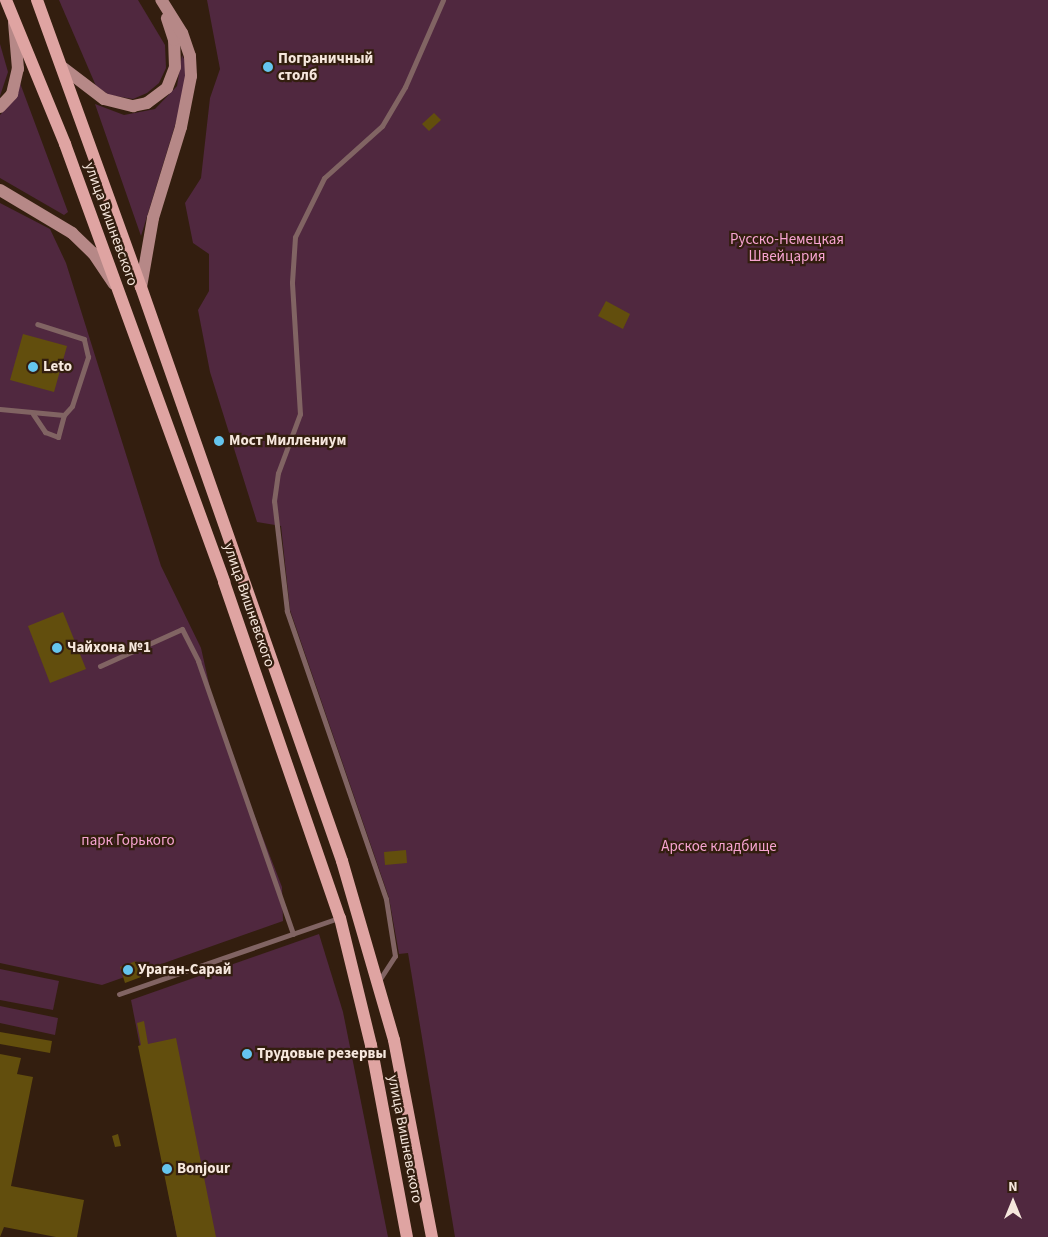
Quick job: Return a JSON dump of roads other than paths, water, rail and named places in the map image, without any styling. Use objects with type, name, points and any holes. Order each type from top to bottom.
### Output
[{"type":"main road","name":"улица Вишневского","points":[[6,0],[65,144],[119,292],[224,582],[340,918],[371,1045],[407,1237]]},
{"type":"main road","name":"улица Вишневского","points":[[36,0],[142,287],[342,861],[396,1050],[432,1237]]},
{"type":"street","points":[[62,67],[88,89],[118,104],[147,104],[159,96],[171,78],[175,52],[171,28],[160,0]]},
{"type":"street","points":[[142,287],[153,218],[181,127],[191,76],[190,56],[182,33],[160,0]]},
{"type":"street","points":[[0,107],[12,94],[18,69],[13,15]]},
{"type":"street","points":[[0,190],[72,232],[93,253],[119,292]]},
{"type":"lane","points":[[378,982],[395,956],[386,899],[287,610],[274,501],[278,473],[300,414],[292,282],[295,237],[324,178],[382,126],[405,87],[443,0]]},
{"type":"lane","points":[[33,414],[45,432],[58,437],[64,415],[72,406],[88,357],[84,339],[37,324]]},
{"type":"lane","points":[[0,409],[33,414],[64,415]]},
{"type":"lane","points":[[100,666],[182,629],[198,661],[293,934]]},
{"type":"lane","points":[[119,994],[340,918]]},
{"type":"lane","points":[[209,963],[213,972]]},
{"type":"place","name":"Пограничный столб","points":[[268,67]]},
{"type":"place","name":"Leto","points":[[33,367]]},
{"type":"place","name":"Мост Миллениум","points":[[219,441]]},
{"type":"place","name":"Чайхона №1","points":[[57,648]]},
{"type":"place","name":"Ураган-Сарай","points":[[128,970]]},
{"type":"place","name":"Трудовые резервы","points":[[247,1054]]},
{"type":"place","name":"Bonjour","points":[[167,1169]]},
{"type":"park label","name":"Русско-Немецкая Швейцария","points":[[787,248]]},
{"type":"park label","name":"парк Горького","points":[[128,841]]},
{"type":"park label","name":"Арское кладбище","points":[[719,847]]}]
